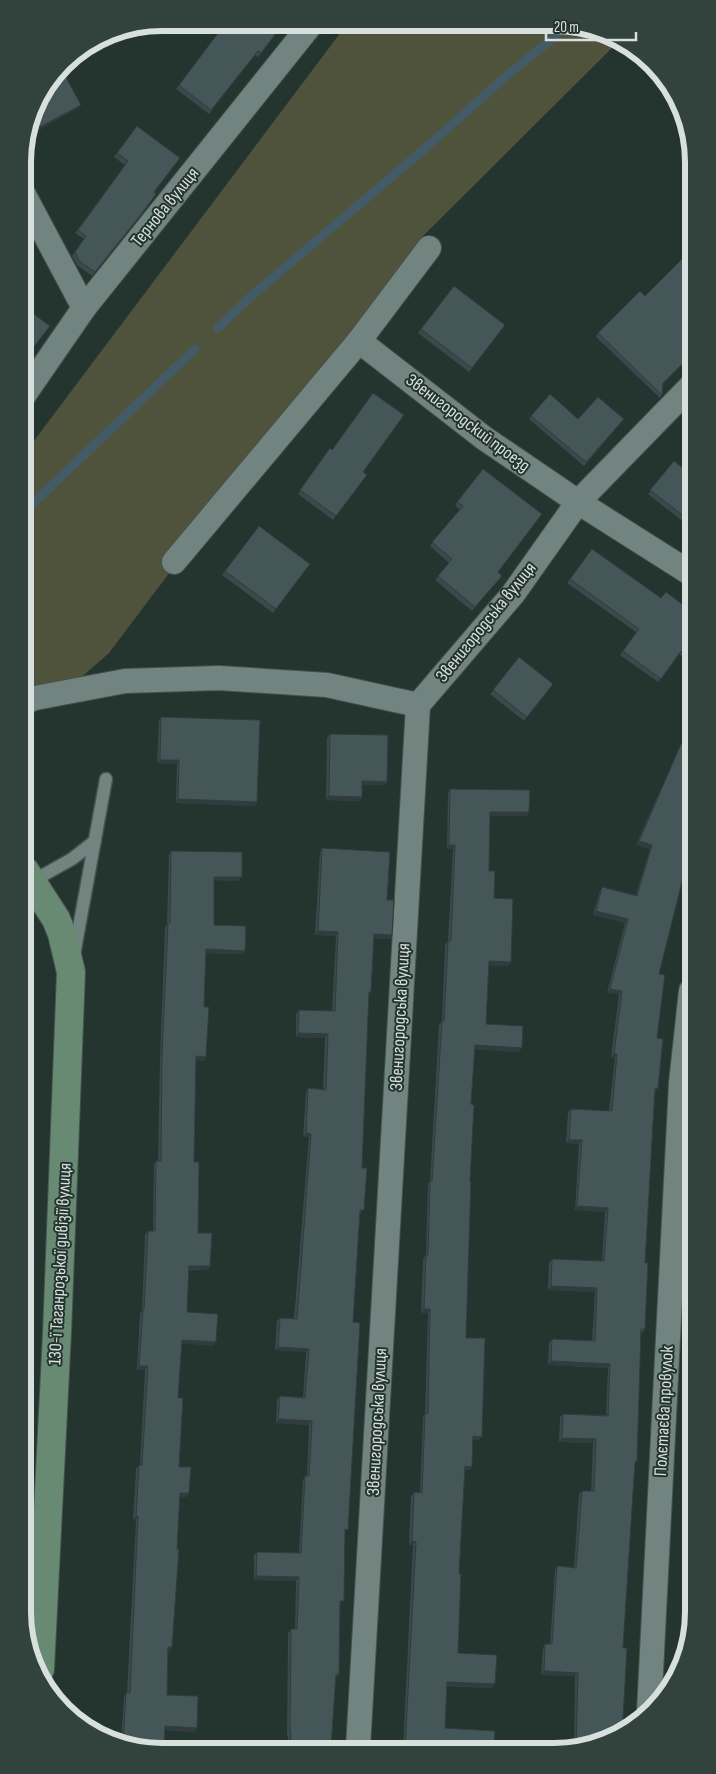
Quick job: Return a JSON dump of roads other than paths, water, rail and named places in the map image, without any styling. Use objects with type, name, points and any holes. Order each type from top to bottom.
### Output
[{"type":"street","name":"Тернова вулиця","points":[[32,384],[84,308],[306,32]]},
{"type":"street","points":[[32,210],[84,308]]},
{"type":"street","points":[[174,562],[359,341],[429,248]]},
{"type":"street","name":"Звенигородский проезд","points":[[359,341],[484,438],[578,502],[685,570]]},
{"type":"street","name":"Звенигородська вулиця","points":[[358,1743],[418,705],[512,594],[578,502],[685,392]]},
{"type":"street","points":[[32,699],[125,681],[219,678],[327,685],[418,705]]},
{"type":"street","name":"130-ї Таганрозької дивізії вулиця","points":[[32,881],[56,919],[62,934],[71,972],[60,1274],[40,1660]]},
{"type":"street","name":"Полєтаєва провулок","points":[[650,1700],[681,1083],[684,1052]]},
{"type":"lane","points":[[71,972],[106,779]]},
{"type":"lane","points":[[32,875],[72,859],[95,841]]},
{"type":"waterway","points":[[218,328],[248,299],[429,145],[505,77],[561,32]]},
{"type":"waterway","points":[[32,505],[195,349]]}]
